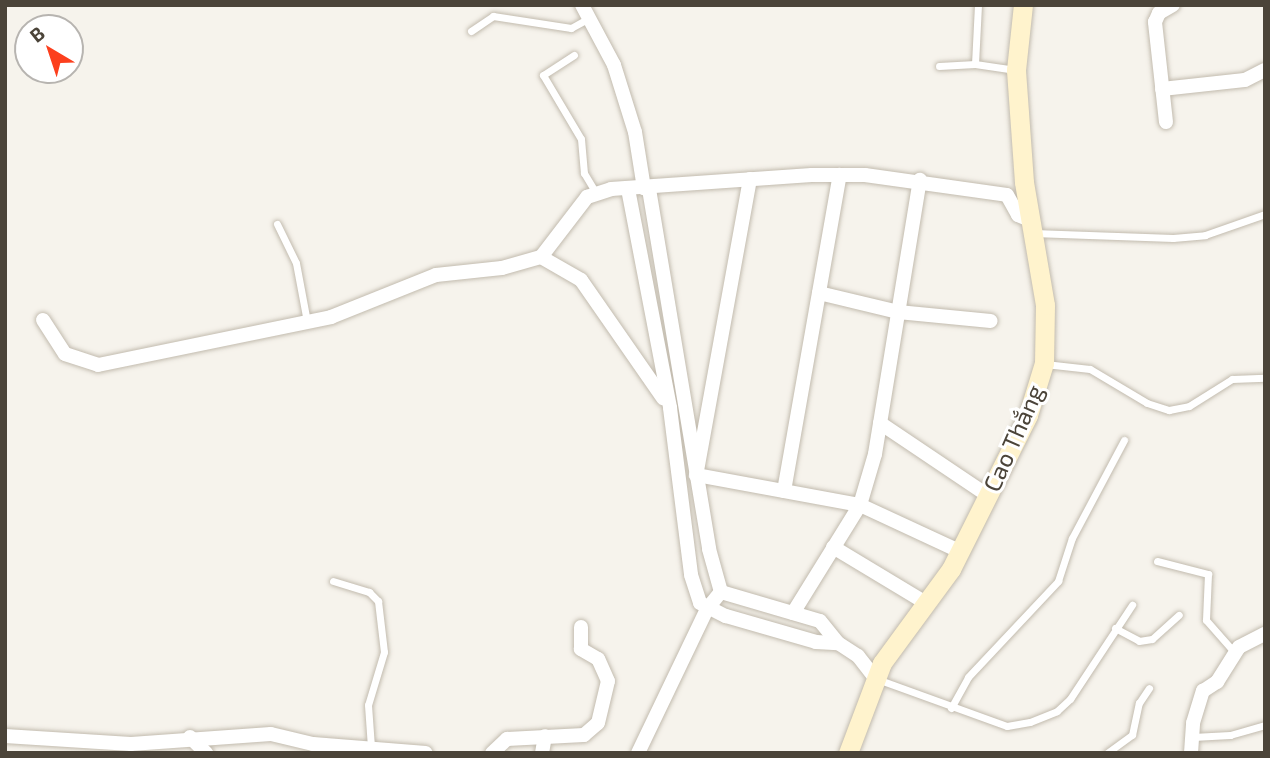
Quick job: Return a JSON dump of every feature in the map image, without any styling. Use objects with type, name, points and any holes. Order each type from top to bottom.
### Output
[{"type":"main road","name":"Cao Thắng","points":[[848,753],[882,663],[926,603],[959,551],[1028,415],[1044,363],[1045,305],[1032,227],[1016,70],[1023,5]]},
{"type":"street","points":[[1166,122],[1155,22],[1159,13],[1172,5]]},
{"type":"street","points":[[586,12],[614,65],[635,132],[696,475],[721,592]]},
{"type":"street","points":[[1162,89],[1245,80],[1265,70]]},
{"type":"street","points":[[43,320],[65,354],[98,365],[331,317],[436,275],[502,268],[541,257],[578,207],[596,193],[628,189],[840,175],[920,180],[1007,195],[1018,215],[1032,227]]},
{"type":"street","points":[[784,491],[840,175]]},
{"type":"street","points":[[696,475],[750,179]]},
{"type":"street","points":[[793,612],[860,505],[880,423],[920,180]]},
{"type":"street","points":[[628,189],[670,408],[691,575],[699,603],[707,609],[816,642],[838,643]]},
{"type":"street","points":[[541,257],[581,280],[670,408]]},
{"type":"street","points":[[819,293],[898,312],[991,321]]},
{"type":"street","points":[[880,423],[988,495]]},
{"type":"street","points":[[696,475],[860,505],[959,551]]},
{"type":"street","points":[[833,547],[926,603]]},
{"type":"street","points":[[638,753],[707,609],[721,592]]},
{"type":"street","points":[[721,592],[820,621],[838,643],[858,656],[876,679]]},
{"type":"street","points":[[492,753],[507,739],[584,734],[598,723],[605,704],[606,669],[581,649],[581,626]]},
{"type":"street","points":[[1191,753],[1202,691],[1217,682],[1239,646],[1265,634]]},
{"type":"street","points":[[5,736],[131,744],[190,737],[271,734],[313,744],[426,753]]},
{"type":"street","points":[[542,753],[545,736]]},
{"type":"street","points":[[190,737],[206,753]]},
{"type":"lane","points":[[975,64],[978,5]]},
{"type":"lane","points":[[471,30],[493,16],[571,28],[586,12]]},
{"type":"lane","points":[[574,55],[543,75],[580,139],[584,173],[596,193]]},
{"type":"lane","points":[[939,66],[975,64],[1016,70]]},
{"type":"lane","points":[[1032,227],[1173,238],[1205,235],[1265,214]]},
{"type":"lane","points":[[277,224],[296,263],[307,322]]},
{"type":"lane","points":[[1044,363],[1090,369],[1147,403],[1169,410],[1189,406],[1232,379],[1265,378]]},
{"type":"lane","points":[[951,708],[968,677],[1058,581],[1072,538],[1124,440]]},
{"type":"lane","points":[[1157,561],[1208,574],[1206,620],[1236,653]]},
{"type":"lane","points":[[333,581],[369,592],[378,601],[384,652],[368,705],[371,747]]},
{"type":"lane","points":[[876,679],[1007,726],[1057,710],[1086,679],[1115,628],[1132,605]]},
{"type":"lane","points":[[1115,628],[1139,640],[1152,639],[1178,615]]},
{"type":"lane","points":[[1107,753],[1132,735],[1139,703],[1149,688]]},
{"type":"lane","points":[[1192,737],[1230,736],[1265,725]]}]
